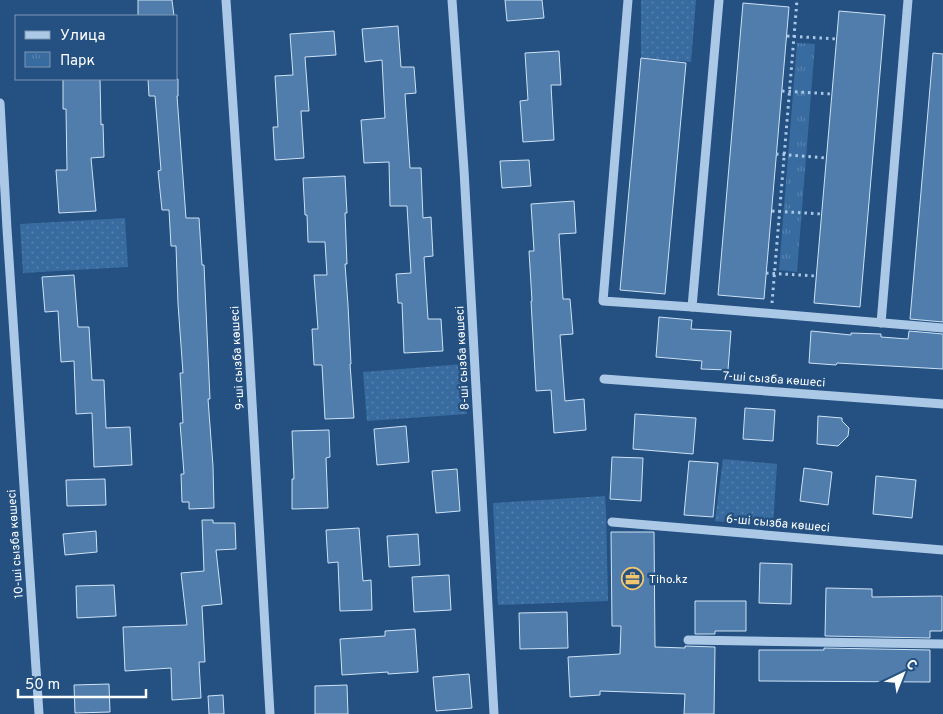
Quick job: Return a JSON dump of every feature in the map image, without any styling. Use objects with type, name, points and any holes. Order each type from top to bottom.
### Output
[{"type":"street","name":"9-ші сызба көшесі","points":[[226,0],[270,714]]},
{"type":"street","name":"8-ші сызба көшесі","points":[[452,0],[464,170],[494,714]]},
{"type":"street","points":[[628,0],[603,300],[943,328]]},
{"type":"street","points":[[692,307],[719,0]]},
{"type":"street","points":[[881,323],[908,0]]},
{"type":"street","name":"10-ші сызба көшесі","points":[[0,103],[39,714]]},
{"type":"street","name":"7-ші сызба көшесі","points":[[604,379],[943,404]]},
{"type":"street","name":"6-ші сызба көшесі","points":[[612,522],[943,550]]},
{"type":"street","points":[[688,640],[943,644]]},
{"type":"path","points":[[771,313],[797,0]]},
{"type":"path","points":[[786,36],[837,40]]},
{"type":"path","points":[[782,91],[832,94]]},
{"type":"path","points":[[776,154],[826,158]]},
{"type":"path","points":[[772,211],[822,214]]},
{"type":"path","points":[[766,273],[816,276]]},
{"type":"green space","points":[[641,0],[696,0],[691,62],[641,58]]},
{"type":"green space","points":[[797,43],[815,44],[797,272],[779,270]]},
{"type":"green space","points":[[125,218],[128,267],[23,273],[20,224]]},
{"type":"green space","points":[[464,364],[467,414],[367,421],[363,372]]},
{"type":"green space","points":[[723,459],[777,464],[773,526],[715,521]]},
{"type":"green space","points":[[605,496],[608,601],[498,605],[493,503]]},
{"type":"building","points":[[138,0],[172,0],[174,15],[138,15]]},
{"type":"building","points":[[505,0],[542,0],[544,18],[507,21]]},
{"type":"building","points":[[743,3],[789,7],[764,299],[718,295]]},
{"type":"building","points":[[839,11],[885,15],[860,307],[814,303]]},
{"type":"building","points":[[398,26],[401,67],[414,67],[416,93],[405,94],[410,168],[421,168],[423,218],[431,217],[433,256],[424,257],[428,319],[441,319],[443,351],[404,353],[402,303],[398,303],[396,274],[411,273],[407,206],[390,206],[389,162],[364,163],[361,120],[385,118],[382,60],[365,62],[362,29]]},
{"type":"building","points":[[334,31],[336,55],[305,57],[309,111],[301,111],[304,158],[275,160],[273,127],[278,127],[275,76],[293,75],[290,34]]},
{"type":"building","points":[[559,51],[561,85],[551,85],[554,140],[523,142],[520,101],[528,100],[525,53]]},
{"type":"building","points":[[933,53],[943,54],[943,322],[910,319]]},
{"type":"building","points":[[641,58],[686,63],[665,294],[620,290]]},
{"type":"building","points":[[63,80],[100,80],[104,157],[91,158],[96,211],[59,213],[56,170],[67,170],[66,109],[63,109]]},
{"type":"building","points":[[148,80],[178,80],[177,96],[186,218],[199,218],[202,265],[204,265],[210,399],[208,399],[214,508],[189,509],[189,502],[182,502],[181,474],[184,474],[180,423],[183,423],[180,373],[183,373],[176,246],[171,246],[169,210],[162,210],[158,171],[161,170],[155,96],[149,96]]},
{"type":"building","points":[[529,160],[531,186],[502,188],[500,161]]},
{"type":"building","points":[[345,176],[347,264],[345,264],[354,418],[325,419],[322,365],[314,365],[312,329],[318,329],[314,275],[327,275],[325,242],[308,242],[303,178]]},
{"type":"building","points":[[574,201],[576,233],[559,234],[563,299],[570,299],[573,334],[560,335],[565,401],[584,399],[586,430],[554,433],[551,390],[536,391],[529,251],[534,251],[531,204]]},
{"type":"building","points":[[74,275],[78,327],[89,327],[92,380],[104,380],[106,428],[130,427],[132,465],[94,467],[92,413],[76,414],[74,361],[61,362],[58,311],[45,312],[42,277]]},
{"type":"building","points":[[659,317],[692,320],[691,329],[731,331],[728,370],[701,369],[702,361],[656,357]]},
{"type":"building","points":[[811,331],[851,335],[851,333],[881,334],[881,337],[908,339],[909,331],[943,334],[943,369],[809,363]]},
{"type":"building","points":[[745,408],[775,410],[773,441],[743,439]]},
{"type":"building","points":[[635,414],[696,418],[693,454],[633,449]]},
{"type":"building","points":[[818,416],[842,418],[842,421],[849,428],[848,436],[838,446],[817,444]]},
{"type":"building","points":[[406,426],[409,462],[377,465],[374,429]]},
{"type":"building","points":[[329,430],[330,457],[326,458],[328,508],[292,509],[292,479],[294,479],[292,431]]},
{"type":"building","points":[[612,457],[643,458],[641,501],[610,499]]},
{"type":"building","points":[[689,461],[718,463],[713,517],[684,515]]},
{"type":"building","points":[[804,468],[832,472],[828,505],[800,501]]},
{"type":"building","points":[[457,469],[460,511],[436,513],[432,471]]},
{"type":"building","points":[[876,476],[916,480],[912,518],[873,514]]},
{"type":"building","points":[[105,479],[106,505],[67,506],[66,480]]},
{"type":"building","points":[[202,520],[213,520],[213,523],[235,523],[236,549],[216,550],[222,604],[202,606],[205,662],[199,662],[201,698],[172,700],[171,668],[125,671],[123,627],[187,625],[181,573],[204,571]]},
{"type":"building","points":[[359,528],[363,581],[371,580],[372,610],[340,611],[338,562],[328,563],[326,530]]},
{"type":"building","points":[[96,531],[97,552],[65,555],[63,534]]},
{"type":"building","points":[[611,532],[654,532],[655,647],[715,647],[714,714],[684,714],[685,694],[600,691],[600,695],[570,697],[568,657],[620,654],[621,626],[612,626]]},
{"type":"building","points":[[418,534],[420,565],[389,567],[387,536]]},
{"type":"building","points":[[760,563],[792,564],[791,604],[759,603]]},
{"type":"building","points":[[449,575],[451,610],[414,612],[412,577]]},
{"type":"building","points":[[114,585],[116,616],[77,618],[76,586]]},
{"type":"building","points":[[826,588],[872,589],[872,597],[942,596],[942,631],[930,631],[930,638],[825,636]]},
{"type":"building","points":[[695,601],[746,601],[746,631],[715,631],[715,634],[695,634]]},
{"type":"building","points":[[567,612],[568,648],[520,649],[519,613]]},
{"type":"building","points":[[415,629],[418,672],[342,675],[340,639],[385,636],[385,631]]},
{"type":"building","points":[[824,648],[930,650],[930,682],[759,681],[759,650],[824,650]]},
{"type":"building","points":[[469,674],[472,708],[436,711],[433,677]]},
{"type":"building","points":[[109,684],[110,712],[75,713],[74,685]]},
{"type":"building","points":[[347,685],[348,714],[315,714],[315,686]]},
{"type":"building","points":[[223,695],[224,714],[209,714],[208,696]]},
{"type":"place","name":"Tiho.kz","points":[[633,579]]}]
